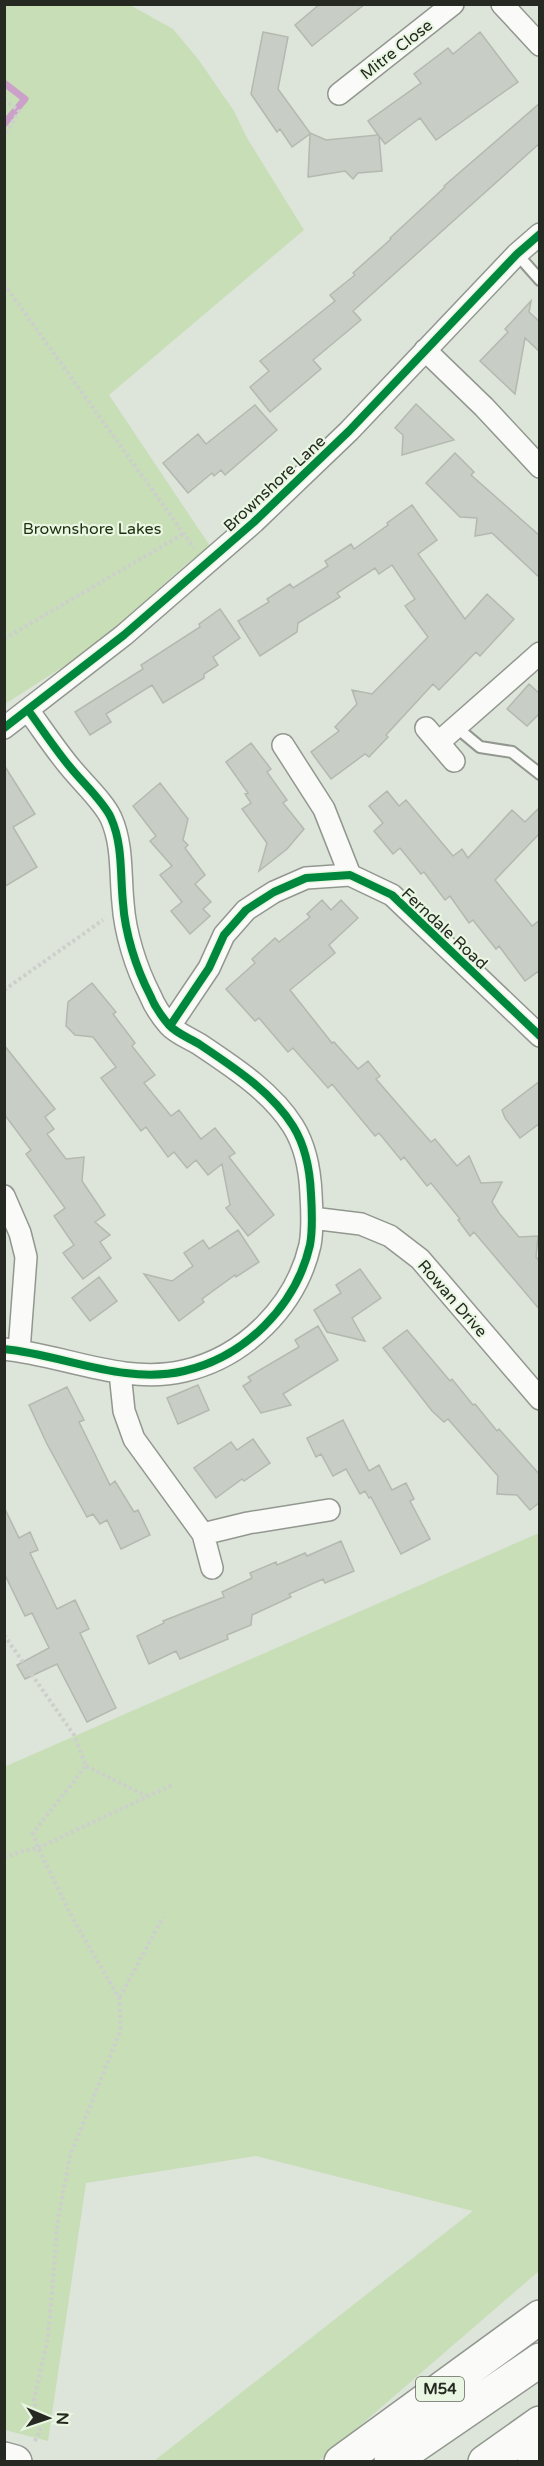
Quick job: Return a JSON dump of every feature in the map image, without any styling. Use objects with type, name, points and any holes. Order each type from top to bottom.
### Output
[{"type":"main road","name":"M54","points":[[341,2462],[540,2317]]},
{"type":"main road","points":[[391,2462],[540,2360]]},
{"type":"main road","points":[[485,2462],[540,2423]]},
{"type":"main road","points":[[4,2459],[25,2452]]},
{"type":"main road","points":[[534,2462],[540,2458]]},
{"type":"street","name":"Mitre Close","points":[[339,94],[453,4]]},
{"type":"street","points":[[502,4],[540,45]]},
{"type":"street","name":"Brownshore Lane","points":[[4,728],[124,635],[254,522],[349,431],[518,254],[540,234]]},
{"type":"street","points":[[425,350],[484,407],[540,467]]},
{"type":"street","points":[[454,761],[433,735],[456,727],[540,653]]},
{"type":"street","points":[[4,1196],[20,1233],[26,1257],[12,1350],[120,1373],[146,1376],[185,1371],[234,1351],[255,1336],[276,1314],[298,1278],[310,1244],[312,1218],[308,1159],[295,1128],[273,1099],[200,1044],[170,1026],[150,995],[134,956],[123,906],[120,846],[111,816],[68,765],[28,710]]},
{"type":"street","points":[[283,745],[324,809],[350,875]]},
{"type":"street","name":"Ferndale Road","points":[[170,1026],[209,968],[224,935],[246,909],[274,892],[306,878],[350,875],[392,895],[540,1036]]},
{"type":"street","name":"Rowan Drive","points":[[312,1218],[361,1224],[390,1236],[420,1259],[540,1399]]},
{"type":"street","points":[[120,1373],[124,1411],[134,1439],[203,1534],[212,1569]]},
{"type":"street","points":[[203,1534],[248,1523],[329,1510]]},
{"type":"lane","points":[[518,254],[540,280]]},
{"type":"lane","points":[[456,727],[480,747],[512,752],[540,774]]},
{"type":"path","points":[[4,99],[19,111],[4,137]]},
{"type":"path","points":[[4,284],[205,563]]},
{"type":"path","points":[[4,639],[183,534]]},
{"type":"path","points":[[4,990],[123,906]]},
{"type":"path","points":[[4,1635],[74,1735],[86,1766],[146,1797]]},
{"type":"path","points":[[25,2452],[40,2430],[34,2399],[48,2338],[58,2219],[70,2156],[121,2029],[119,1998],[73,1919],[33,1833],[86,1766]]},
{"type":"path","points":[[4,1858],[38,1848],[172,1785]]},
{"type":"path","points":[[119,1998],[163,1917]]},
{"type":"green space","name":"Brownshore Lakes","points":[[5,5],[130,5],[173,29],[198,59],[234,111],[247,138],[304,230],[109,395],[210,546],[184,566],[94,647],[5,704]]},
{"type":"green space","points":[[539,1533],[539,2271],[319,2461],[154,2461],[473,2211],[256,2156],[86,2183],[48,2441],[5,2430],[4,1767]]},
{"type":"building","points":[[320,4],[365,4],[312,46],[295,25]]},
{"type":"building","points":[[263,32],[288,37],[278,89],[310,133],[326,140],[378,135],[368,121],[421,83],[414,74],[448,48],[453,54],[480,32],[518,82],[436,140],[420,118],[385,144],[379,136],[382,171],[358,173],[353,179],[345,171],[308,177],[310,134],[292,147],[280,129],[277,132],[251,94]]},
{"type":"building","points":[[540,103],[540,143],[353,311],[361,320],[313,360],[321,369],[270,412],[250,387],[269,371],[260,361],[335,301],[330,295],[355,275],[353,273],[444,186]]},
{"type":"building","points":[[531,301],[529,312],[540,322],[540,352],[525,338],[515,394],[480,361],[508,332],[505,329]]},
{"type":"building","points":[[416,404],[454,440],[402,455],[403,435],[395,428]]},
{"type":"building","points":[[255,405],[277,430],[225,475],[221,470],[214,476],[212,473],[188,493],[163,463],[198,434],[206,444]]},
{"type":"building","points":[[455,453],[474,472],[471,475],[540,536],[540,578],[492,533],[475,536],[477,518],[460,517],[426,483]]},
{"type":"building","points":[[412,505],[437,540],[418,554],[465,619],[487,594],[514,619],[480,656],[476,652],[439,690],[433,684],[369,757],[365,754],[331,779],[311,752],[339,731],[335,727],[357,704],[352,690],[372,694],[428,637],[405,606],[415,599],[392,565],[379,574],[375,568],[337,593],[340,597],[298,623],[297,632],[260,656],[238,621],[269,602],[267,599],[290,584],[293,588],[328,566],[325,561],[351,544],[354,549]]},
{"type":"building","points":[[220,609],[240,638],[213,657],[218,665],[204,674],[204,678],[163,703],[152,685],[106,714],[111,722],[90,735],[75,712],[143,669],[141,665],[200,627],[199,624]]},
{"type":"building","points":[[529,684],[540,694],[540,713],[527,726],[507,709]]},
{"type":"building","points":[[251,743],[271,769],[267,772],[287,800],[283,803],[304,829],[287,849],[259,871],[267,843],[242,809],[251,803],[245,794],[248,793],[226,762]]},
{"type":"building","points":[[4,765],[35,814],[13,827],[37,867],[4,887]]},
{"type":"building","points":[[160,783],[188,819],[183,840],[188,845],[185,848],[205,875],[195,884],[211,902],[203,909],[210,916],[190,934],[171,911],[182,902],[160,875],[172,866],[150,841],[156,836],[133,806]]},
{"type":"building","points":[[387,791],[399,806],[406,800],[453,856],[462,849],[468,858],[512,810],[525,822],[540,807],[540,833],[495,880],[532,926],[540,920],[540,970],[525,981],[499,946],[496,949],[473,920],[469,923],[450,896],[445,900],[424,872],[421,874],[400,848],[393,854],[374,831],[383,823],[369,806]]},
{"type":"building","points":[[322,900],[331,910],[341,900],[358,918],[329,945],[335,953],[290,990],[332,1043],[334,1042],[358,1069],[368,1061],[380,1076],[376,1079],[431,1142],[435,1139],[457,1166],[469,1156],[481,1183],[502,1182],[492,1202],[499,1213],[519,1237],[538,1236],[536,1257],[540,1262],[540,1310],[474,1232],[470,1236],[458,1220],[460,1219],[431,1183],[427,1186],[404,1157],[401,1160],[379,1133],[375,1136],[332,1084],[328,1088],[293,1048],[288,1052],[259,1018],[255,1021],[226,989],[255,963],[252,959],[275,938],[279,942],[310,917],[307,914]]},
{"type":"building","points":[[92,983],[116,1012],[113,1014],[135,1043],[132,1046],[155,1075],[144,1083],[171,1116],[179,1110],[201,1139],[215,1128],[235,1153],[229,1157],[274,1215],[248,1236],[226,1208],[230,1205],[222,1164],[208,1175],[196,1160],[187,1168],[174,1152],[168,1157],[146,1127],[141,1131],[101,1078],[116,1067],[93,1037],[75,1035],[66,1026],[68,1002]]},
{"type":"building","points":[[4,1045],[55,1109],[45,1117],[54,1129],[47,1134],[66,1159],[84,1157],[82,1181],[105,1215],[95,1222],[110,1235],[100,1242],[111,1258],[83,1279],[63,1253],[74,1245],[54,1216],[65,1208],[26,1154],[31,1150],[4,1114]]},
{"type":"building","points":[[540,1081],[540,1123],[520,1138],[505,1118],[502,1110]]},
{"type":"building","points":[[238,1230],[259,1262],[236,1277],[235,1275],[202,1299],[204,1302],[179,1321],[144,1274],[172,1281],[193,1266],[184,1253],[203,1240],[209,1249]]},
{"type":"building","points":[[360,1269],[381,1298],[352,1318],[365,1341],[327,1332],[314,1310],[341,1293],[336,1285]]},
{"type":"building","points":[[99,1277],[117,1301],[90,1321],[72,1298]]},
{"type":"building","points":[[318,1326],[338,1360],[283,1394],[291,1405],[261,1413],[243,1386],[251,1381],[248,1377],[299,1347],[295,1340]]},
{"type":"building","points":[[407,1330],[450,1381],[452,1379],[473,1405],[475,1404],[497,1431],[499,1429],[540,1475],[540,1502],[530,1510],[517,1495],[497,1494],[498,1476],[448,1419],[444,1422],[432,1411],[383,1348]]},
{"type":"building","points":[[198,1385],[209,1410],[178,1424],[167,1398]]},
{"type":"building","points":[[67,1387],[84,1420],[79,1422],[110,1485],[115,1481],[134,1512],[138,1510],[150,1535],[121,1549],[107,1520],[100,1524],[93,1514],[87,1517],[47,1444],[29,1405]]},
{"type":"building","points":[[343,1420],[369,1471],[379,1465],[392,1490],[406,1483],[414,1499],[410,1501],[430,1539],[401,1554],[371,1497],[369,1498],[365,1491],[360,1494],[346,1469],[333,1476],[321,1454],[316,1457],[307,1438]]},
{"type":"building","points":[[253,1439],[270,1463],[244,1481],[242,1479],[216,1498],[194,1468],[231,1442],[237,1450]]},
{"type":"building","points":[[4,1507],[19,1538],[30,1532],[38,1550],[30,1553],[57,1609],[75,1600],[89,1629],[80,1633],[116,1708],[87,1722],[57,1664],[25,1679],[17,1665],[49,1648],[32,1613],[25,1616],[4,1573]]},
{"type":"building","points":[[341,1541],[354,1571],[325,1583],[323,1579],[289,1594],[291,1597],[252,1615],[251,1625],[227,1635],[228,1639],[180,1659],[176,1651],[149,1664],[137,1636],[164,1623],[163,1621],[224,1597],[222,1592],[252,1578],[250,1573],[305,1553],[307,1556]]},
{"type":"waterway","points":[[4,83],[25,99],[4,124]]},
{"type":"cycle path","points":[[4,728],[124,635],[254,522],[349,431],[517,254],[540,234]]},
{"type":"cycle path","points":[[4,1349],[94,1368],[139,1374],[184,1371],[206,1364],[247,1341],[265,1326],[280,1308],[303,1267],[310,1245],[312,1226],[308,1167],[304,1150],[293,1126],[274,1102],[251,1080],[175,1030],[158,1011],[140,973],[129,938],[124,914],[118,839],[111,818],[28,710]]},
{"type":"cycle path","points":[[170,1026],[209,968],[224,935],[246,910],[274,892],[306,878],[350,875],[392,895],[540,1036]]}]
